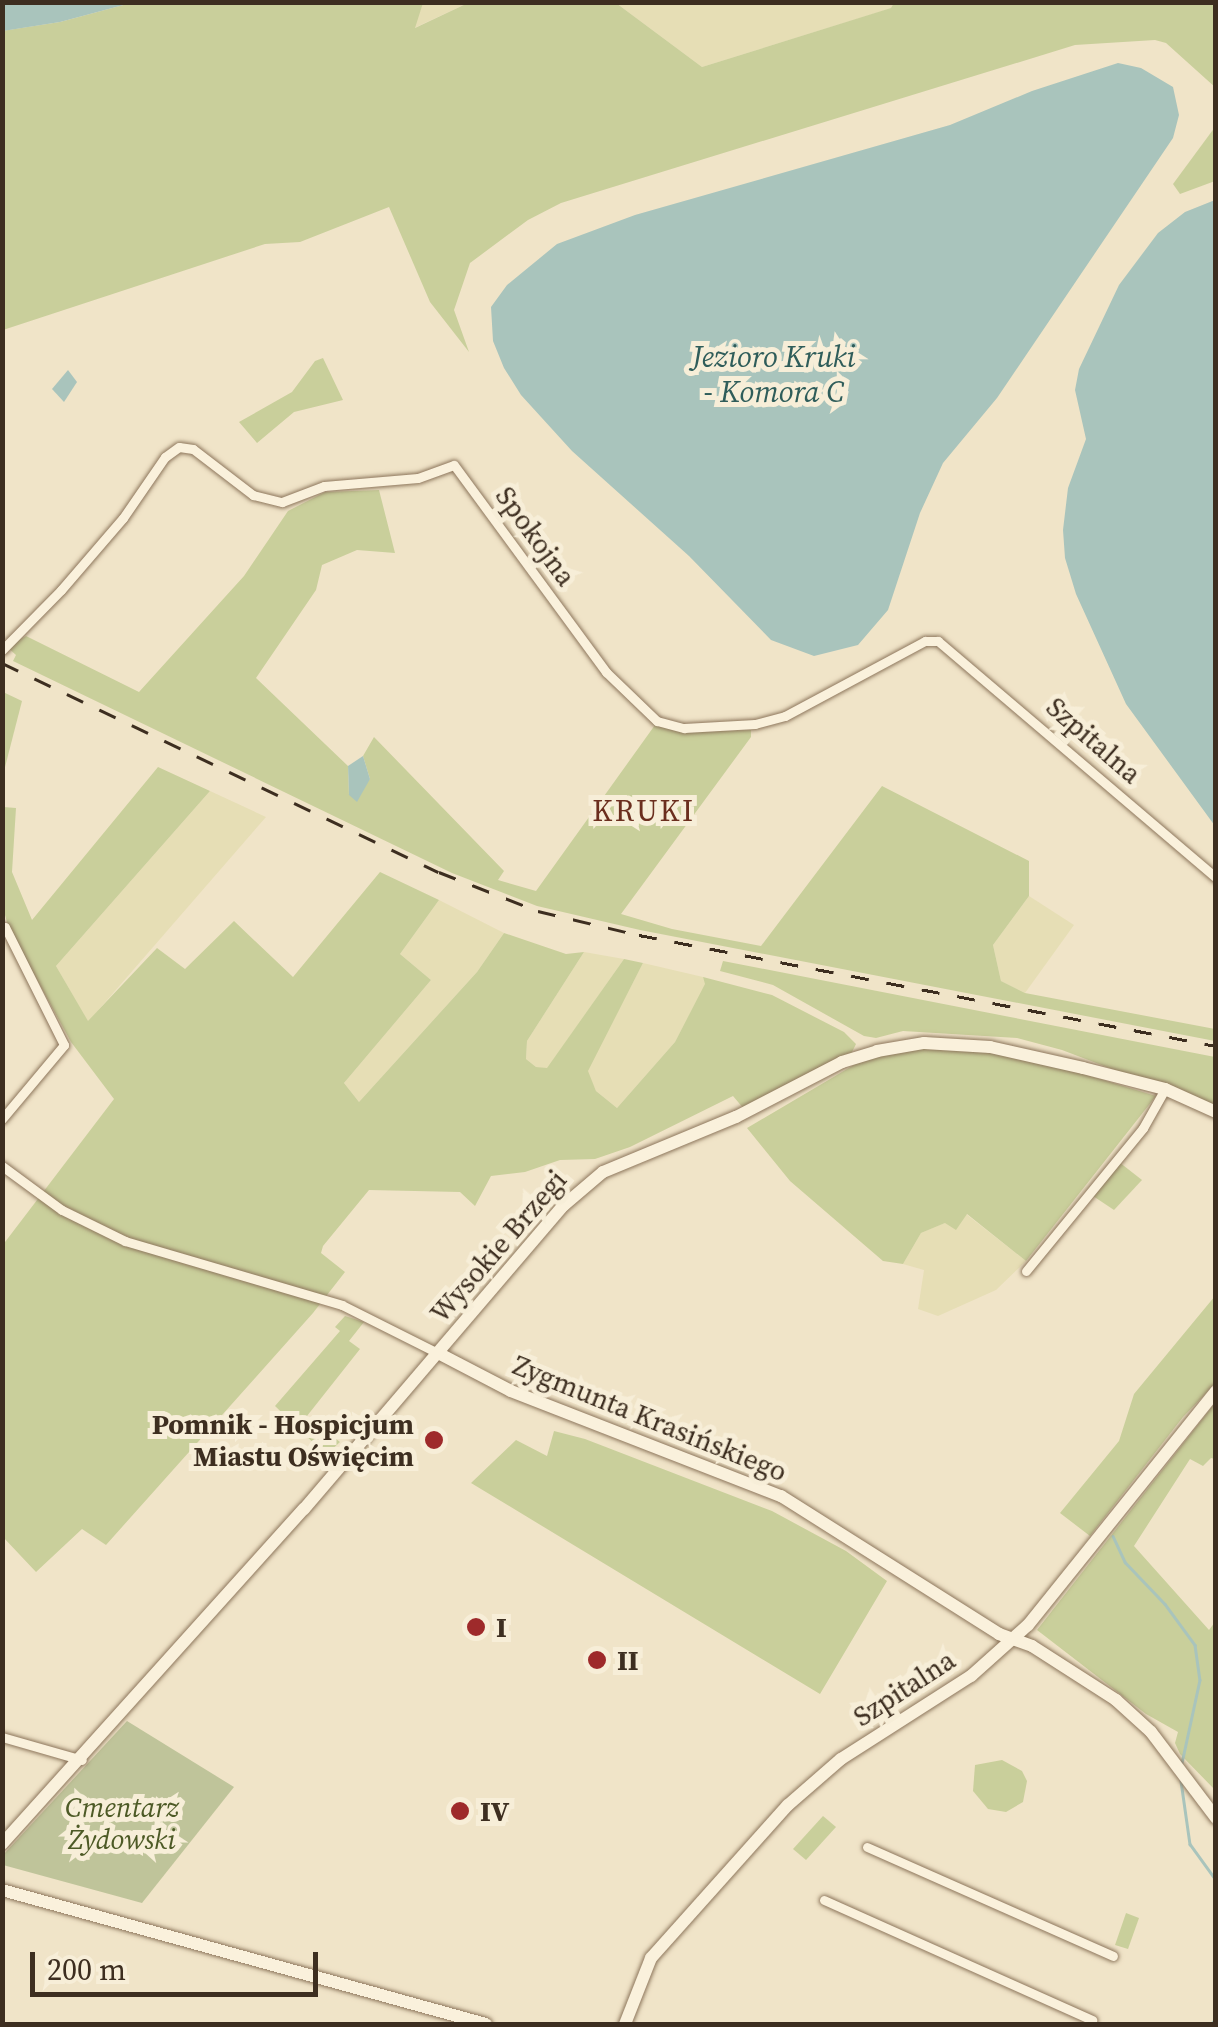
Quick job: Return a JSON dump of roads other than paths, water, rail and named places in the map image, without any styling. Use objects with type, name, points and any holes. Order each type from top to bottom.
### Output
[{"type":"street","name":"Spokojna","points":[[2,650],[74,576],[123,518],[165,457],[178,447],[193,449],[253,495],[282,502],[345,482],[412,478],[454,465],[606,672],[657,720],[684,728],[754,724],[785,716],[925,642],[938,640]]},
{"type":"street","name":"Szpitalna","points":[[938,640],[1216,878]]},
{"type":"street","points":[[2,1119],[64,1045],[4,929]]},
{"type":"street","name":"Wysokie Brzegi","points":[[2,1844],[82,1760],[590,1180],[854,1058],[906,1045],[969,1044],[1165,1089],[1216,1112]]},
{"type":"street","points":[[1026,1271],[1133,1140],[1165,1089]]},
{"type":"street","name":"Zygmunta Krasińskiego","points":[[2,1166],[62,1210],[125,1241],[342,1305],[511,1391],[782,1496],[906,1578],[1116,1700],[1151,1732],[1216,1818]]},
{"type":"street","name":"Szpitalna","points":[[628,2024],[633,2000],[651,1958],[788,1805],[840,1759],[971,1676],[1014,1639],[1216,1391]]},
{"type":"street","points":[[2,1737],[82,1760]]},
{"type":"street","name":"Wysokie Brzegi","points":[[2,1831],[44,1798]]},
{"type":"street","points":[[867,1847],[1112,1956]]},
{"type":"street","points":[[2,1890],[486,2024]]},
{"type":"street","points":[[824,1900],[1092,2020]]},
{"type":"water","points":[[2,3],[131,3],[60,22],[3,31]]},
{"type":"water","name":"Jezioro Kruki - Komora C","points":[[1118,63],[1141,68],[1173,87],[1179,115],[1173,138],[997,398],[943,463],[920,513],[888,610],[858,645],[814,656],[771,640],[689,556],[572,451],[521,395],[504,368],[493,341],[491,307],[507,285],[557,244],[635,215],[950,125],[1032,91]]},
{"type":"water","points":[[1216,200],[1215,826],[1126,704],[1076,594],[1065,558],[1063,530],[1068,488],[1086,439],[1075,390],[1079,369],[1119,285],[1158,233],[1185,212]]},
{"type":"water","points":[[68,370],[77,382],[64,402],[52,389]]},
{"type":"water","points":[[363,756],[370,779],[357,802],[349,795],[348,766]]},
{"type":"waterway","points":[[1113,1536],[1125,1562],[1165,1604],[1195,1645],[1200,1680],[1182,1763]]},
{"type":"waterway","points":[[1181,1781],[1190,1844],[1216,1880]]},
{"type":"waterway","points":[[1211,2024],[1216,2018]]},
{"type":"railway","points":[[2,663],[439,872],[538,911],[639,935],[1216,1046]]},
{"type":"place","name":"Pomnik - Hospicjum Miastu Oświęcim","points":[[434,1440]]},
{"type":"place","name":"I","points":[[476,1627]]},
{"type":"place","name":"II","points":[[597,1660]]},
{"type":"place","name":"IV","points":[[460,1811]]},
{"type":"district","name":"KRUKI","points":[[644,811]]},
{"type":"park label","name":"Cmentarz Żydowski","points":[[122,1823]]}]
